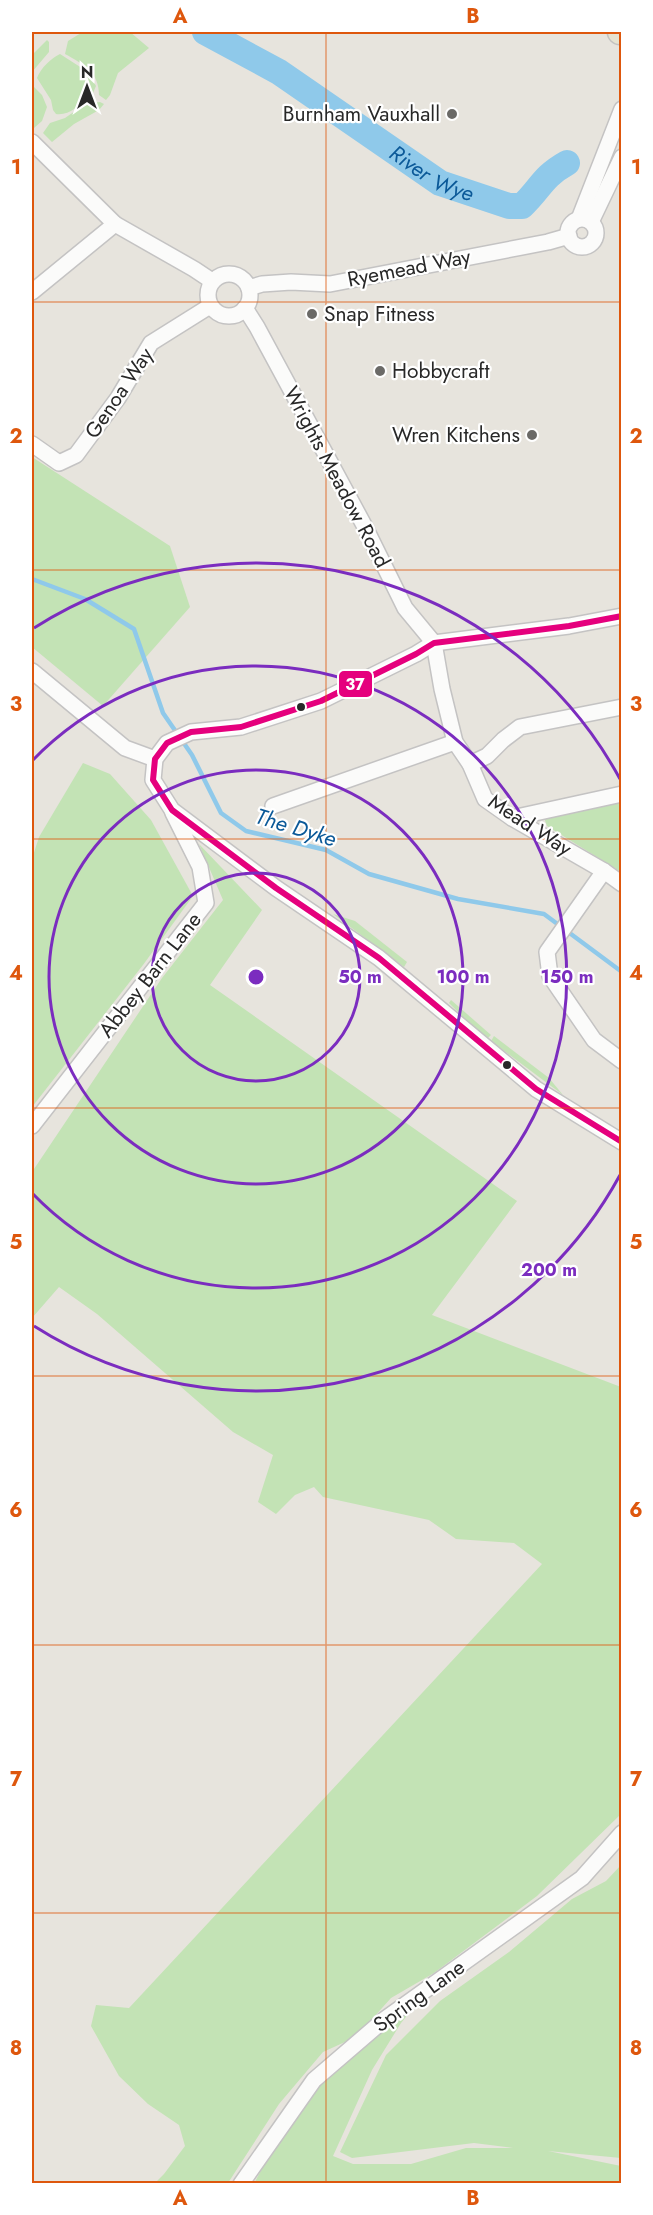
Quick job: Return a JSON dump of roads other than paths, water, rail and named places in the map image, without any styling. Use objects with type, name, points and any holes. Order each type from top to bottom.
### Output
[{"type":"street","name":"Ryemead Way","points":[[585,221],[621,109]]},
{"type":"street","points":[[32,142],[115,224],[194,268],[212,281]]},
{"type":"street","name":"Ryemead Way","points":[[585,221],[596,234],[589,245],[576,245],[569,236],[570,227],[585,221],[621,157]]},
{"type":"street","points":[[32,292],[115,224]]},
{"type":"street","name":"Ryemead Way","points":[[249,288],[262,284],[291,282],[330,284],[569,236]]},
{"type":"street","points":[[228,274],[241,278],[249,288],[249,296],[244,308],[239,313],[226,315],[210,306],[208,296],[212,281],[228,274]]},
{"type":"street","name":"Genoa Way","points":[[32,444],[59,463],[76,455],[118,398],[151,343],[210,306]]},
{"type":"street","name":"Wrights Meadow Road","points":[[244,308],[257,327],[365,527],[405,608],[434,644]]},
{"type":"street","points":[[621,616],[569,626],[434,644],[321,701],[241,727],[191,732],[167,743],[155,759],[153,780],[172,810],[276,888],[379,958],[536,1089],[621,1142]]},
{"type":"street","name":"Mead Way","points":[[434,644],[455,742],[470,764],[485,800],[604,871],[621,884]]},
{"type":"street","points":[[32,670],[125,748],[155,759]]},
{"type":"street","points":[[470,764],[487,756],[520,727],[621,707]]},
{"type":"street","points":[[273,806],[455,742]]},
{"type":"street","points":[[512,818],[621,794]]},
{"type":"street","name":"Abbey Barn Lane","points":[[32,1126],[206,903],[200,867],[172,810]]},
{"type":"street","points":[[604,871],[547,952],[550,976],[556,985],[594,1040],[621,1062]]},
{"type":"street","name":"Spring Lane","points":[[241,2184],[314,2080],[385,2019],[582,1878],[621,1833]]},
{"type":"waterway","name":"River Wye","points":[[205,32],[279,72],[440,183],[509,206],[522,206],[547,178],[567,163]]},
{"type":"waterway","name":"The Dyke","points":[[32,579],[85,599],[134,629],[163,713],[192,755],[221,813],[246,831],[326,850],[369,874],[458,899],[544,914],[622,972]]},
{"type":"place","name":"Burnham Vauxhall","points":[[452,114]]},
{"type":"place","name":"Snap Fitness","points":[[312,314]]},
{"type":"place","name":"Hobbycraft","points":[[380,371]]},
{"type":"place","name":"Wren Kitchens","points":[[532,435]]}]
